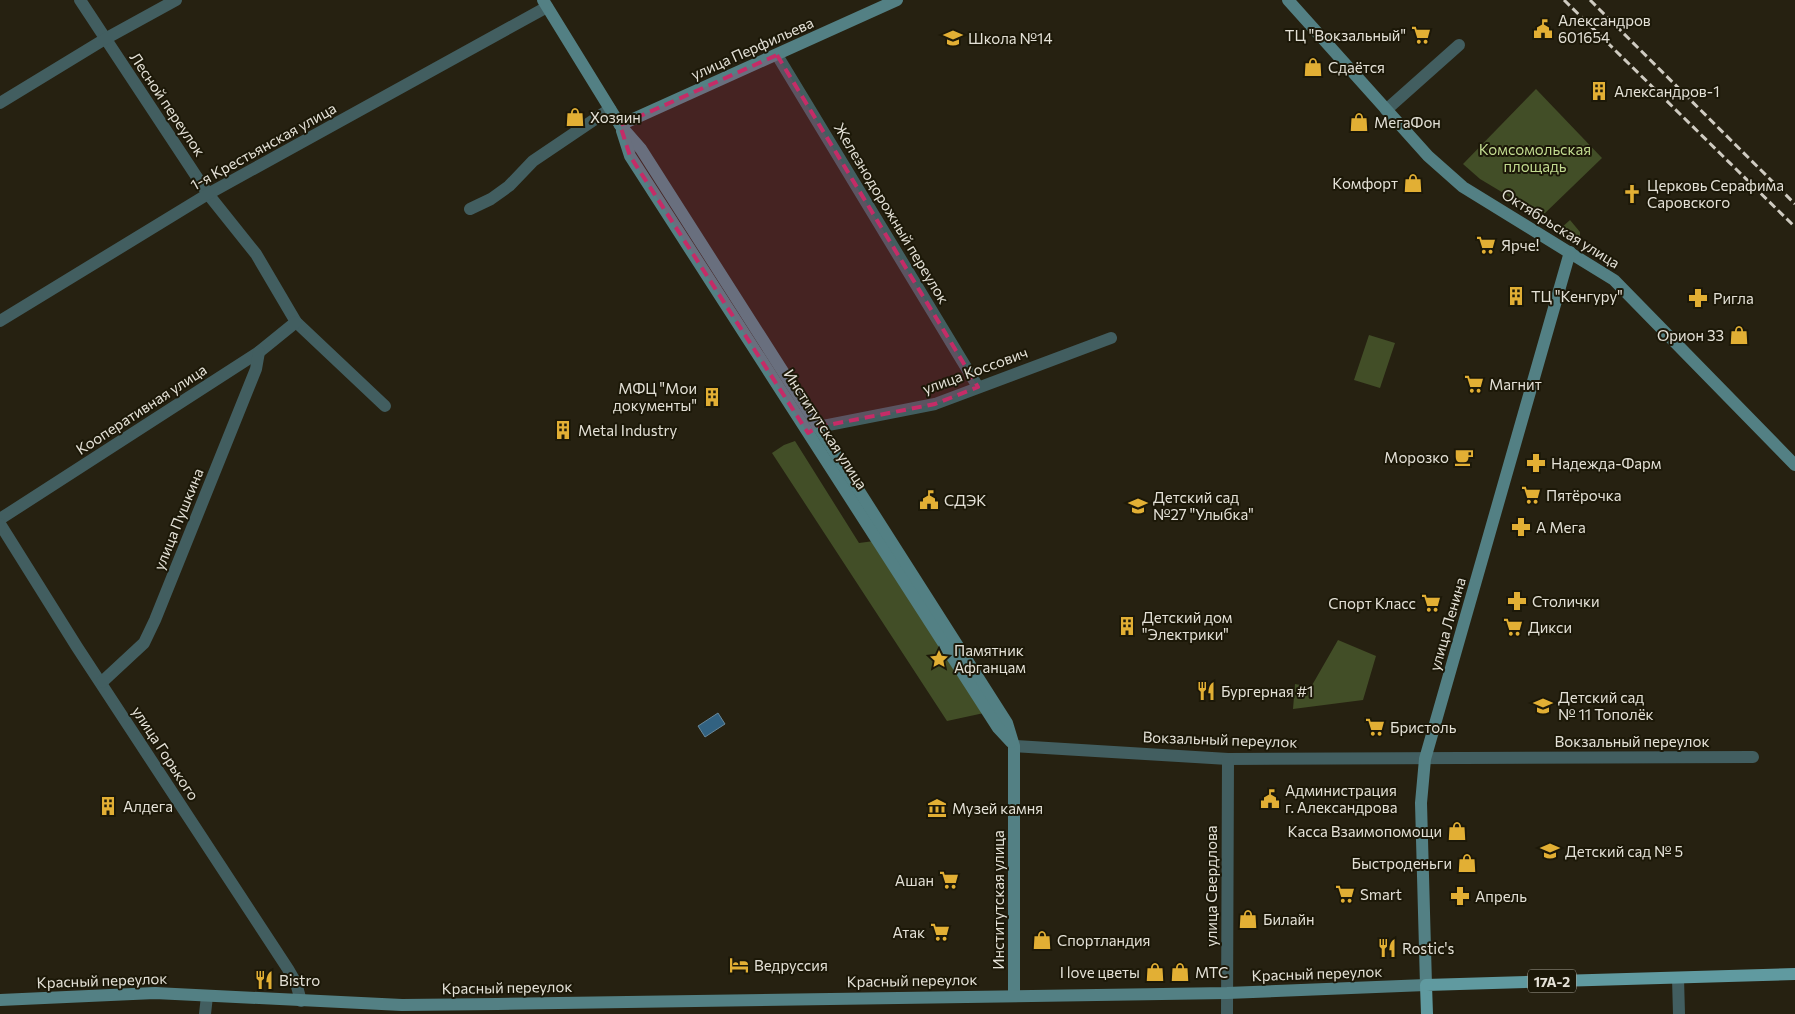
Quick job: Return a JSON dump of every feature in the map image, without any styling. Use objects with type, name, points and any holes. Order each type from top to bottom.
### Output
[{"type":"main road","name":"улица Перфильева","points":[[620,125],[897,0]]},
{"type":"main road","name":"Октябрьская улица","points":[[1288,0],[1428,156],[1463,187],[1614,280],[1795,465]]},
{"type":"main road","name":"Институтская улица","points":[[545,3],[610,110],[620,125],[641,149],[721,286],[813,430],[1007,723],[1014,746],[1014,995]]},
{"type":"main road","name":"улица Ленина","points":[[1427,1014],[1420,803],[1425,759],[1570,252]]},
{"type":"main road","name":"Красный переулок","points":[[0,1001],[124,994],[301,1001],[403,1009],[464,1009],[1014,995],[1227,992],[1795,974]]},
{"type":"street","name":"Лесной переулок","points":[[80,0],[208,194],[256,254],[296,322],[385,406]]},
{"type":"street","points":[[0,103],[105,39],[176,0]]},
{"type":"street","name":"1-я Крестьянская улица","points":[[0,322],[208,194],[545,3]]},
{"type":"street","points":[[1386,110],[1459,45]]},
{"type":"street","name":"Железнодорожный переулок","points":[[777,55],[978,387]]},
{"type":"street","points":[[470,209],[492,199],[509,186],[533,161],[610,110]]},
{"type":"street","name":"Кооперативная улица","points":[[0,519],[259,352],[296,322]]},
{"type":"street","name":"улица Коссович","points":[[813,430],[935,404],[1111,338]]},
{"type":"street","name":"улица Пушкина","points":[[102,682],[144,643],[155,620],[256,369],[259,352]]},
{"type":"street","name":"улица Горького","points":[[0,524],[288,969],[296,983],[301,1001]]},
{"type":"street","name":"Вокзальный переулок","points":[[1014,746],[1228,758],[1753,757]]},
{"type":"street","name":"улица Свердлова","points":[[1227,1014],[1228,758]]},
{"type":"street","points":[[1678,978],[1679,1014]]},
{"type":"street","points":[[204,1014],[207,996]]},
{"type":"highlighted area","points":[[777,55],[978,387],[935,404],[818,427],[808,433],[630,156],[620,125]]},
{"type":"green space","name":"Комсомольская площадь","points":[[1536,89],[1602,158],[1542,216],[1480,179],[1463,164]]},
{"type":"green space","points":[[1570,220],[1580,232],[1580,240],[1561,228]]},
{"type":"green space","points":[[1369,335],[1395,343],[1380,388],[1354,380]]},
{"type":"green space","points":[[795,441],[859,543],[874,541],[984,713],[947,721],[772,453],[784,445]]},
{"type":"green space","points":[[1338,640],[1376,656],[1363,700],[1293,709],[1295,684],[1311,687]]},
{"type":"water","points":[[718,713],[725,724],[705,737],[698,726]]},
{"type":"railway","points":[[1564,0],[1795,227]]},
{"type":"railway","points":[[1590,0],[1795,204]]},
{"type":"place","name":"Александров 601654","points":[[1543,29]]},
{"type":"place","name":"ТЦ \"Вокзальный\"","points":[[1421,35]]},
{"type":"place","name":"Школа №14","points":[[953,38]]},
{"type":"place","name":"Сдаётся","points":[[1313,67]]},
{"type":"place","name":"Александров-1","points":[[1599,91]]},
{"type":"place","name":"Хозяин","points":[[575,117]]},
{"type":"place","name":"МегаФон","points":[[1359,122]]},
{"type":"place","name":"Комфорт","points":[[1413,183]]},
{"type":"place","name":"Церковь Серафима Саровского","points":[[1632,194]]},
{"type":"place","name":"Ярче!","points":[[1486,245]]},
{"type":"place","name":"ТЦ \"Кенгуру\"","points":[[1516,296]]},
{"type":"place","name":"Ригла","points":[[1698,298]]},
{"type":"place","name":"Орион 33","points":[[1739,335]]},
{"type":"place","name":"Магнит","points":[[1474,384]]},
{"type":"place","name":"МФЦ \"Мои документы\"","points":[[712,397]]},
{"type":"place","name":"Metal Industry","points":[[563,430]]},
{"type":"place","name":"Морозко","points":[[1464,457]]},
{"type":"place","name":"Надежда-Фарм","points":[[1536,463]]},
{"type":"place","name":"Пятёрочка","points":[[1531,495]]},
{"type":"place","name":"СДЭК","points":[[929,500]]},
{"type":"place","name":"Детский сад №27 \"Улыбка\"","points":[[1138,506]]},
{"type":"place","name":"А Мега","points":[[1521,527]]},
{"type":"place","name":"Столички","points":[[1517,601]]},
{"type":"place","name":"Спорт Класс","points":[[1431,603]]},
{"type":"place","name":"Детский дом \"Электрики\"","points":[[1127,626]]},
{"type":"place","name":"Дикси","points":[[1513,627]]},
{"type":"place","name":"Памятник Афганцам","points":[[939,659]]},
{"type":"place","name":"Бургерная #1","points":[[1206,691]]},
{"type":"place","name":"Детский сад № 11 Тополёк","points":[[1543,706]]},
{"type":"place","name":"Бристоль","points":[[1375,727]]},
{"type":"place","name":"Администрация г. Александрова","points":[[1270,799]]},
{"type":"place","name":"Алдега","points":[[108,806]]},
{"type":"place","name":"Музей камня","points":[[937,808]]},
{"type":"place","name":"Касса Взаимопомощи","points":[[1457,831]]},
{"type":"place","name":"Детский сад № 5","points":[[1550,851]]},
{"type":"place","name":"Быстроденьги","points":[[1467,863]]},
{"type":"place","name":"Ашан","points":[[949,880]]},
{"type":"place","name":"Smart","points":[[1345,894]]},
{"type":"place","name":"Апрель","points":[[1460,896]]},
{"type":"place","name":"Билайн","points":[[1248,919]]},
{"type":"place","name":"Атак","points":[[940,932]]},
{"type":"place","name":"Спортландия","points":[[1042,940]]},
{"type":"place","name":"Rostic's","points":[[1387,948]]},
{"type":"place","name":"Ведруссия","points":[[739,965]]},
{"type":"place","name":"I love цветы","points":[[1155,972]]},
{"type":"place","name":"МТС","points":[[1180,972]]},
{"type":"place","name":"Bistro","points":[[264,980]]}]
